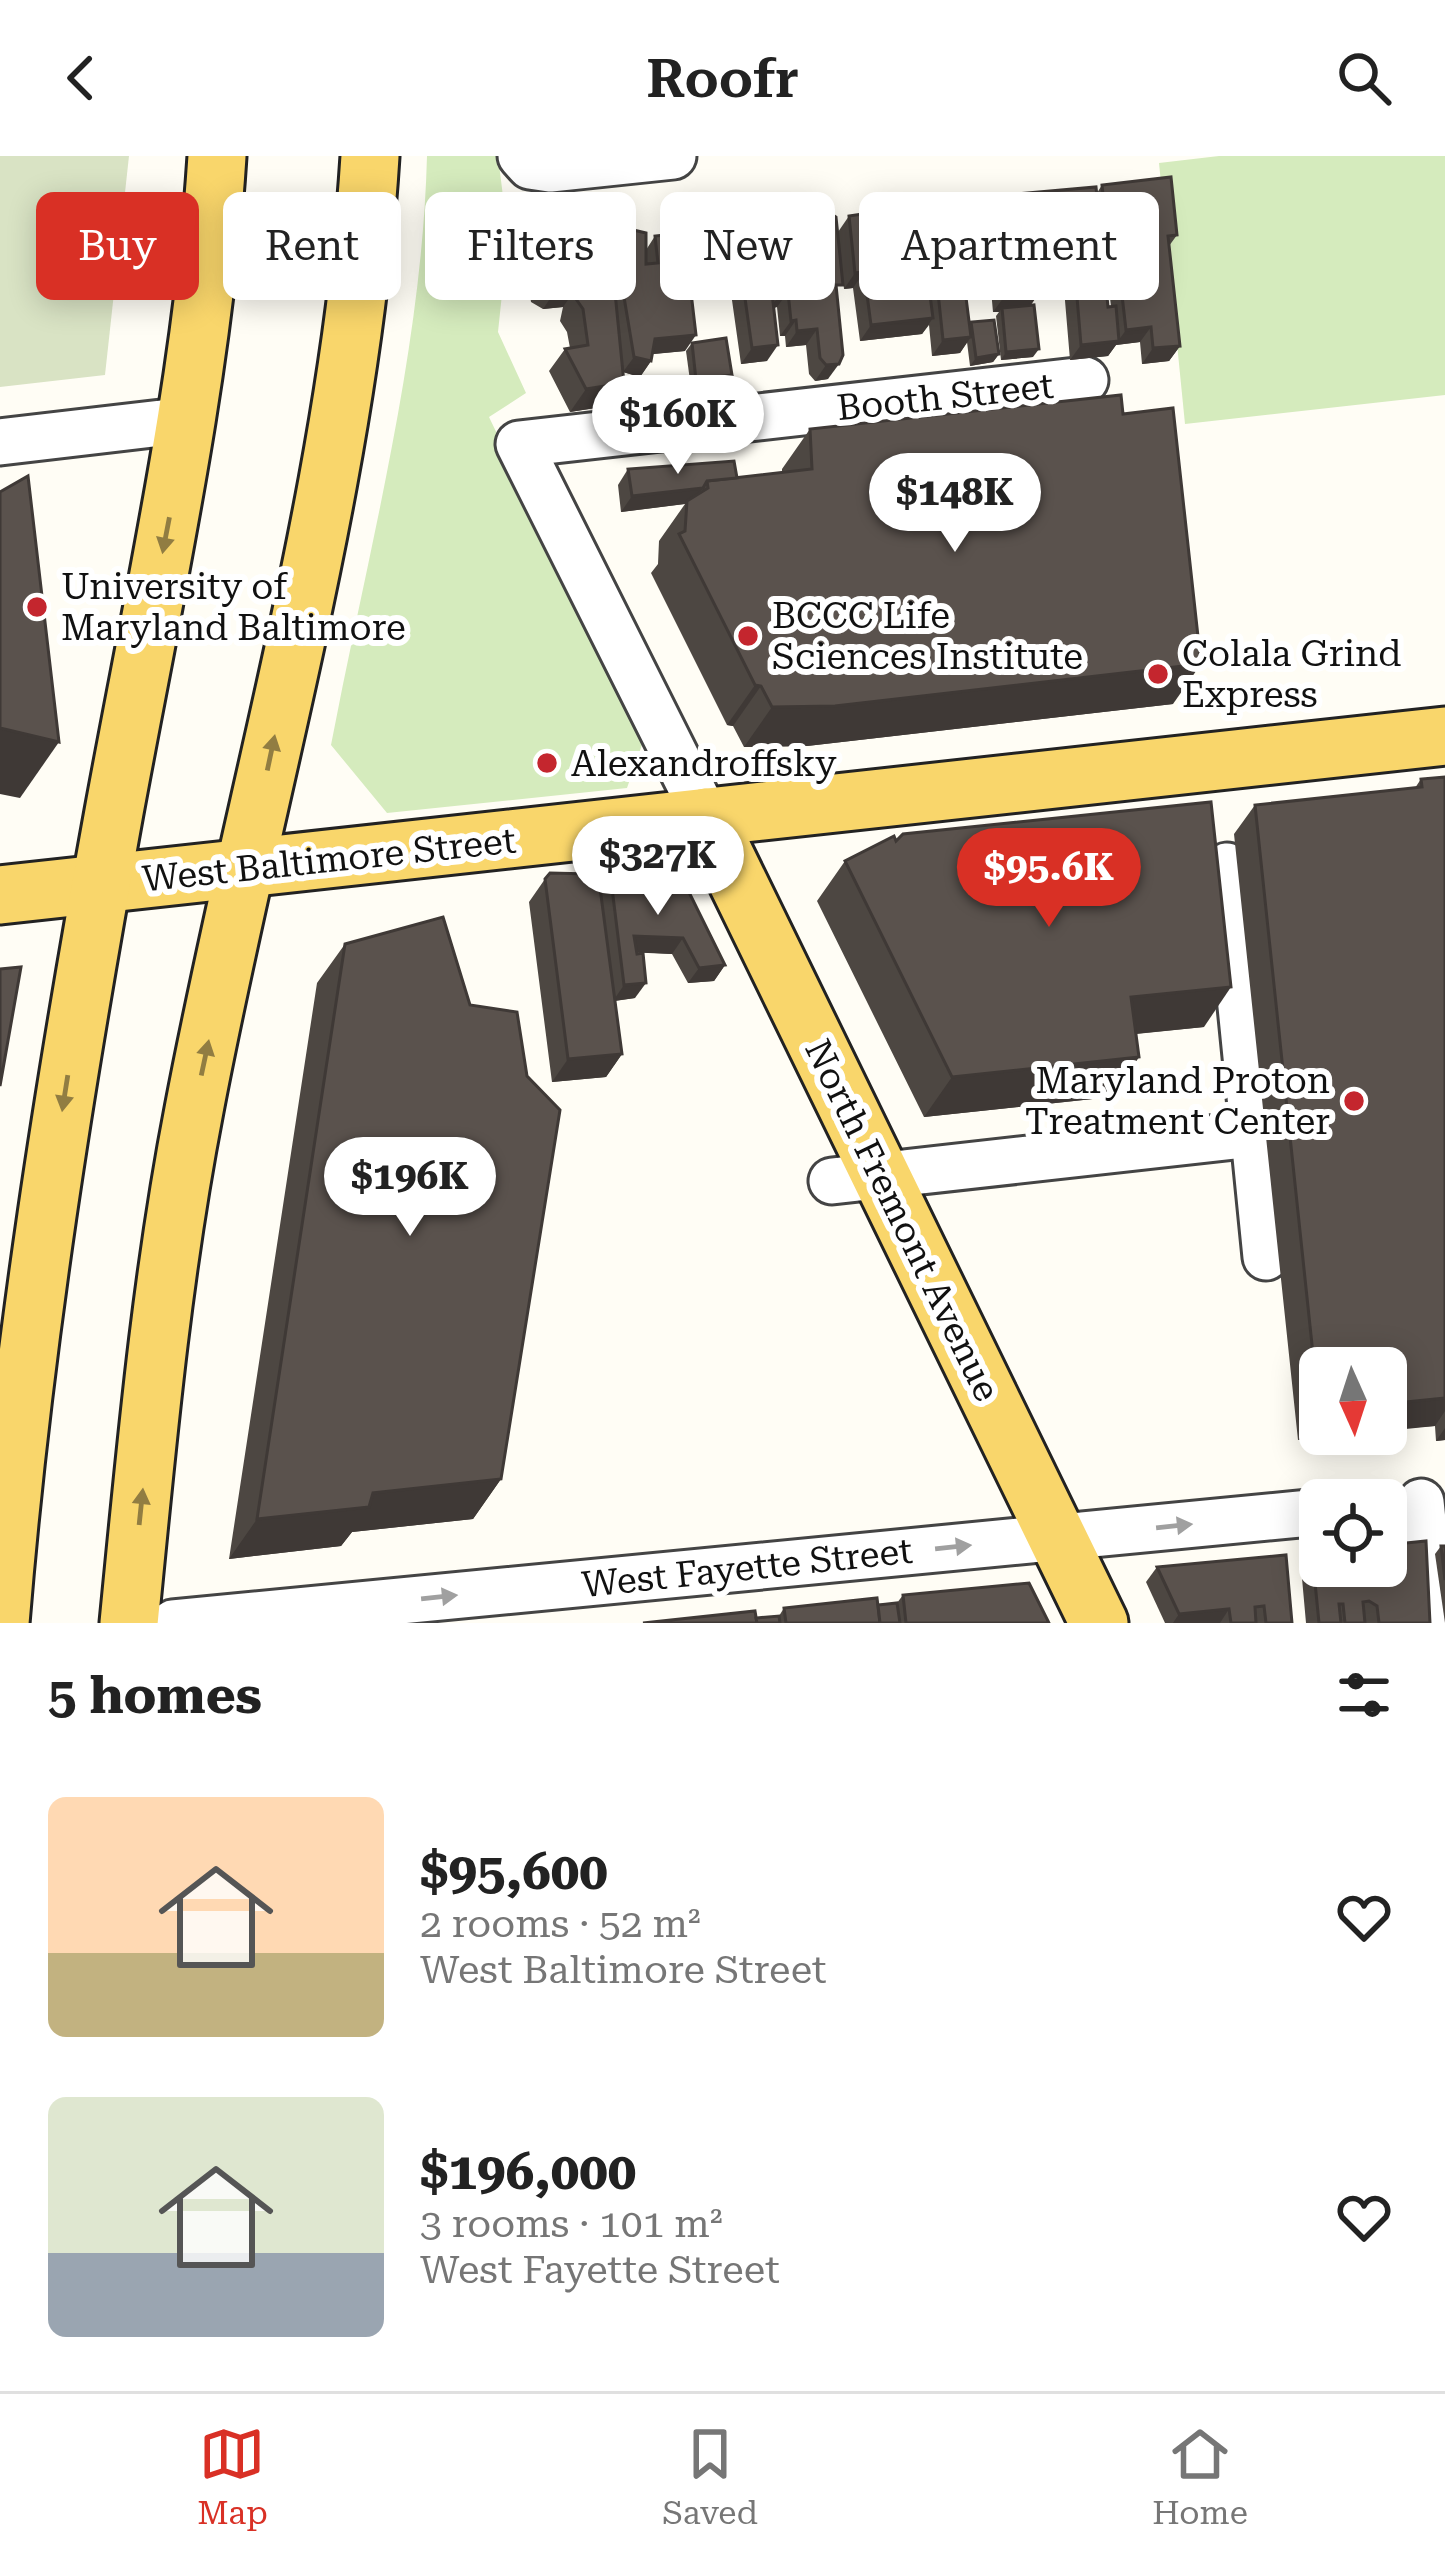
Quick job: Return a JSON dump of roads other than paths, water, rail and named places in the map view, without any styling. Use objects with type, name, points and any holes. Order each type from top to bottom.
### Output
[{"type":"main road","points":[[0,1623],[32,1311],[101,884],[187,420],[206,299],[217,156]]},
{"type":"main road","points":[[129,1623],[165,1270],[194,1107],[342,414],[364,260],[370,156]]},
{"type":"main road","name":"West Baltimore Street","points":[[0,895],[1445,736]]},
{"type":"main road","name":"North Fremont Avenue","points":[[706,817],[857,1178],[1058,1537],[1099,1623]]},
{"type":"street","points":[[526,161],[550,170],[673,156]]},
{"type":"street","name":"Booth Street","points":[[706,817],[519,444],[1085,380]]},
{"type":"street","points":[[0,442],[187,420]]},
{"type":"street","points":[[1227,866],[1266,1257]]},
{"type":"street","points":[[857,1178],[1253,1134]]},
{"type":"street","points":[[1417,1502],[1434,1623]]},
{"type":"street","name":"West Fayette Street","points":[[173,1623],[281,1618],[1299,1514]]},
{"type":"place","name":"University of Maryland Baltimore","points":[[37,607]]},
{"type":"place","name":"BCCC Life Sciences Institute","points":[[748,636]]},
{"type":"place","name":"Colala Grind Express","points":[[1158,674]]},
{"type":"place","name":"Alexandroffsky","points":[[547,763]]},
{"type":"place","name":"Maryland Proton Treatment Center","points":[[1354,1101]]}]
